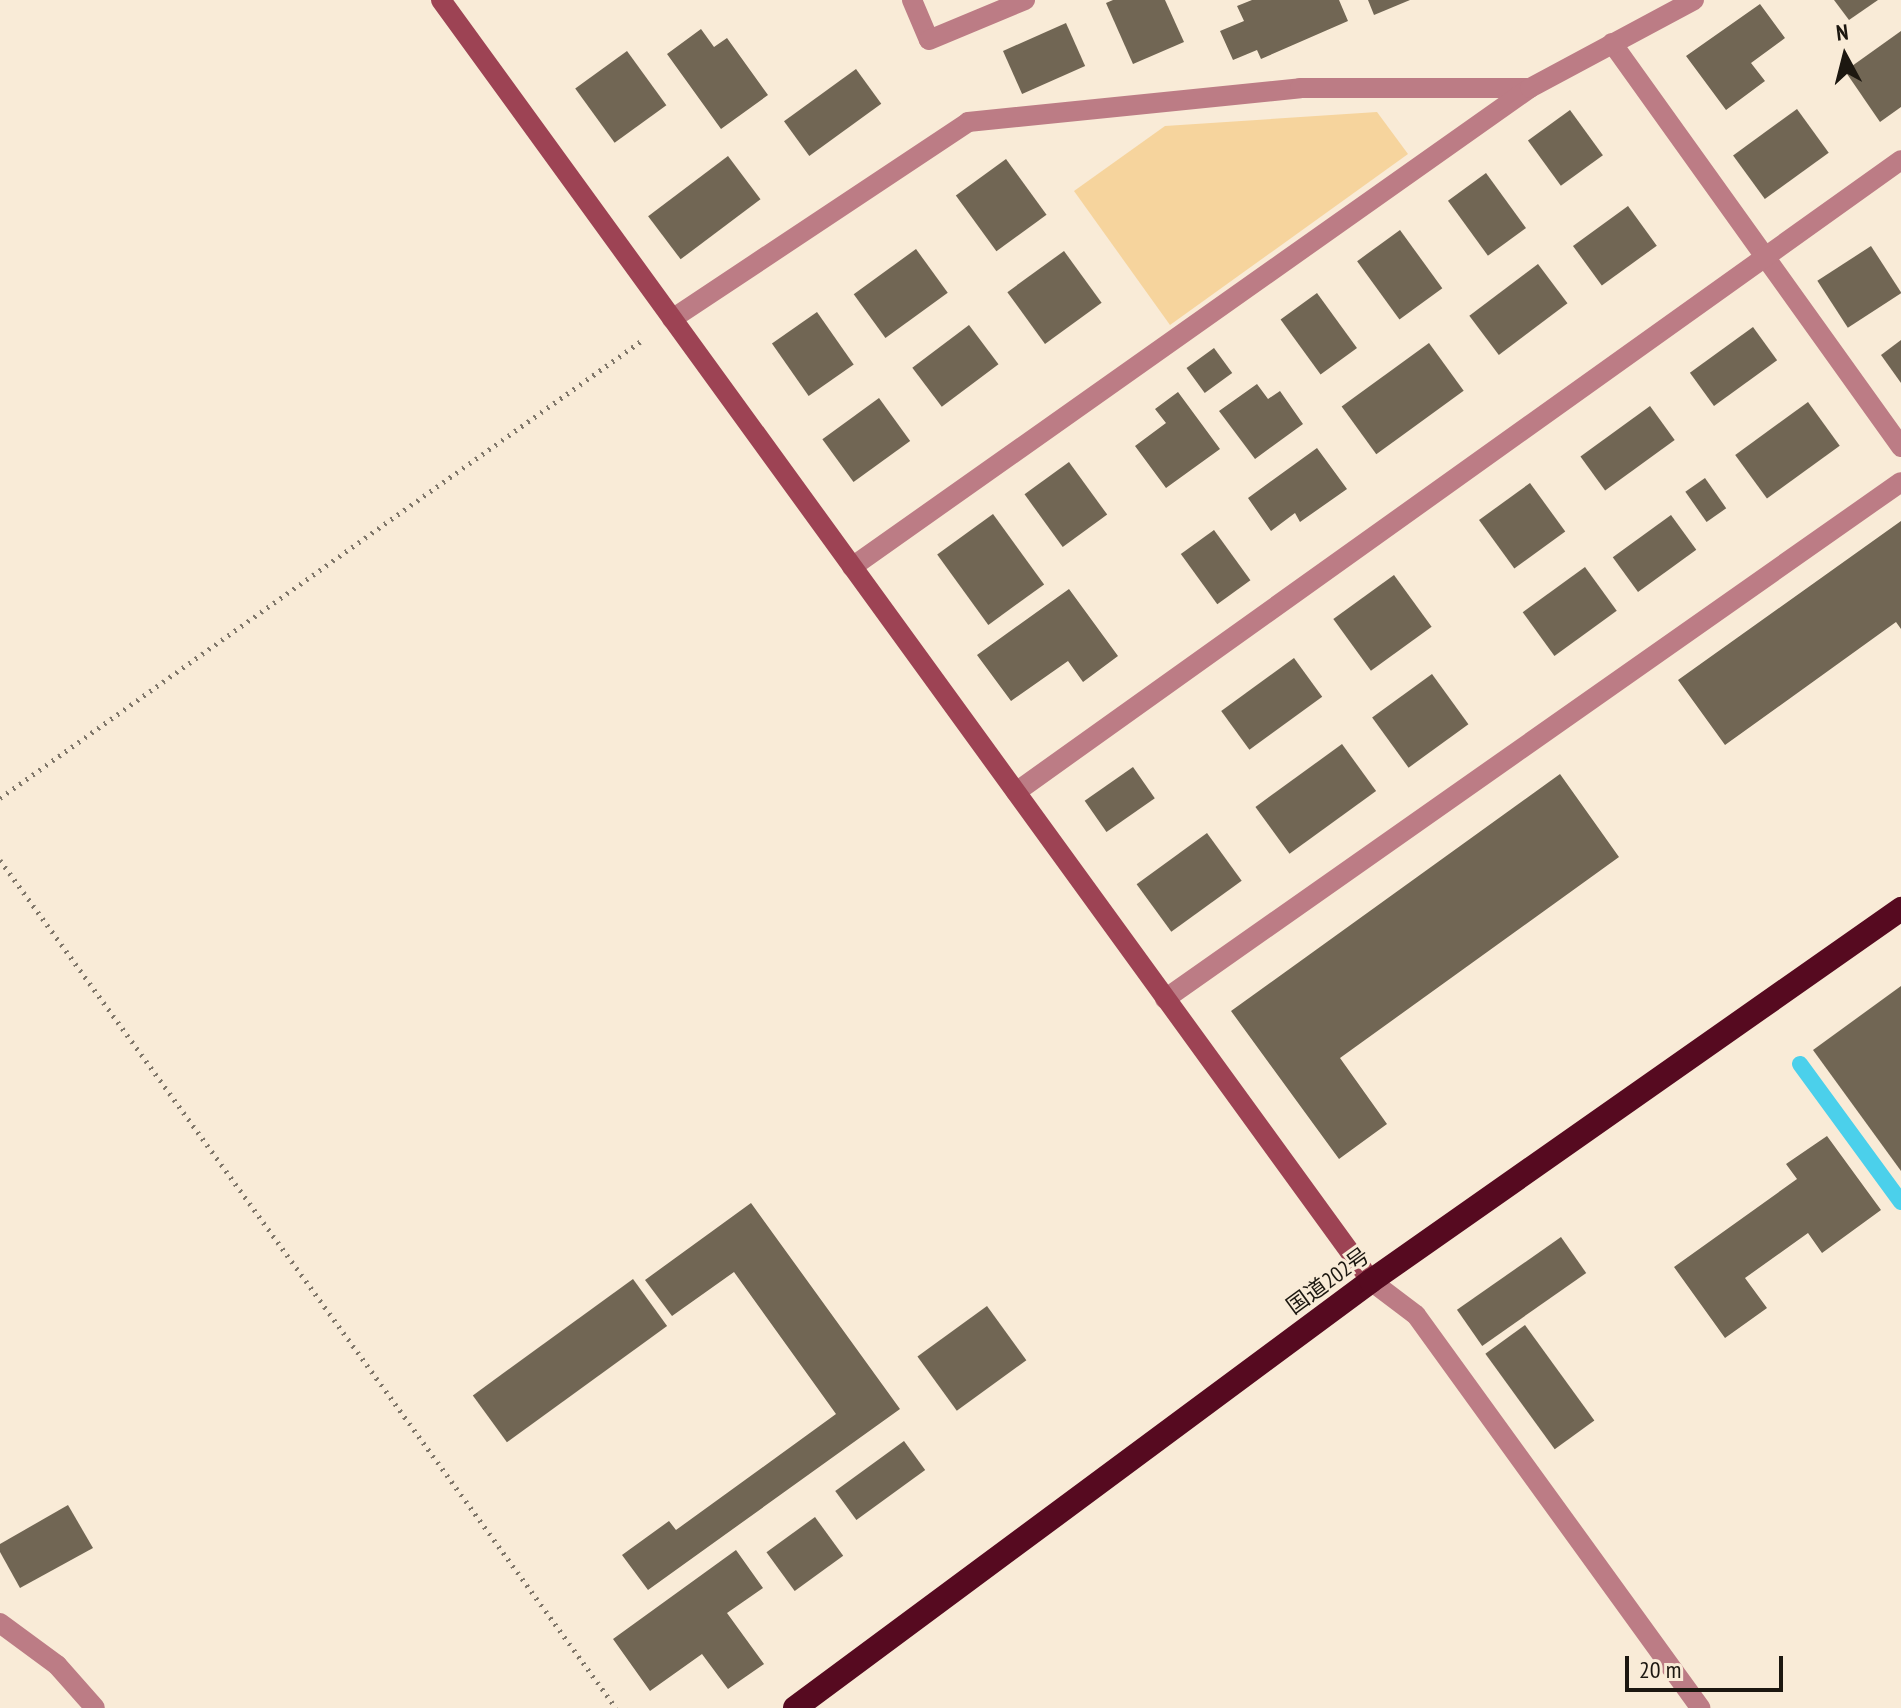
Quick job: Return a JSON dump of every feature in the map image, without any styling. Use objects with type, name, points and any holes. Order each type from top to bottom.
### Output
[{"type":"highway","name":"国道202号","points":[[795,1708],[1371,1281],[1901,909]]},
{"type":"street","points":[[441,0],[1371,1281],[1416,1315],[1701,1708]]},
{"type":"street","points":[[912,0],[929,40],[1025,0]]},
{"type":"street","points":[[852,567],[1530,88],[1694,0]]},
{"type":"street","points":[[1612,43],[1901,447]]},
{"type":"street","points":[[672,319],[968,122],[1300,88],[1530,88]]},
{"type":"street","points":[[1016,792],[1901,160]]},
{"type":"street","points":[[1165,999],[1901,482]]},
{"type":"street","points":[[0,1623],[57,1665],[95,1708]]},
{"type":"path","points":[[0,798],[672,319]]},
{"type":"path","points":[[0,860],[616,1708]]},
{"type":"shaded area","points":[[1377,112],[1408,154],[1170,325],[1074,191],[1165,126]]},
{"type":"building","points":[[1113,0],[1165,0],[1184,42],[1133,64],[1106,3]]},
{"type":"building","points":[[1252,0],[1339,0],[1348,21],[1261,59],[1257,50],[1233,60],[1220,31],[1244,21],[1237,6]]},
{"type":"building","points":[[1368,0],[1410,0],[1374,15]]},
{"type":"building","points":[[1834,0],[1878,0],[1849,20]]},
{"type":"building","points":[[1760,4],[1785,38],[1751,63],[1765,81],[1726,110],[1686,56]]},
{"type":"building","points":[[1066,23],[1085,66],[1022,94],[1003,51]]},
{"type":"building","points":[[701,29],[714,47],[727,38],[768,95],[721,129],[667,54]]},
{"type":"building","points":[[1901,31],[1901,107],[1880,122],[1845,71]]},
{"type":"building","points":[[627,51],[666,105],[615,143],[575,89]]},
{"type":"building","points":[[856,69],[881,104],[809,156],[784,121]]},
{"type":"building","points":[[1797,109],[1829,153],[1765,199],[1733,155]]},
{"type":"building","points":[[1570,110],[1603,155],[1561,186],[1528,141]]},
{"type":"building","points":[[728,156],[760,199],[681,259],[648,216]]},
{"type":"building","points":[[1006,159],[1047,215],[996,251],[956,195]]},
{"type":"building","points":[[1486,173],[1526,228],[1488,256],[1448,201]]},
{"type":"building","points":[[1628,206],[1657,246],[1602,286],[1573,246]]},
{"type":"building","points":[[1400,230],[1442,288],[1399,319],[1357,261]]},
{"type":"building","points":[[1871,246],[1901,293],[1848,328],[1817,281]]},
{"type":"building","points":[[916,249],[948,293],[885,338],[854,294]]},
{"type":"building","points":[[1064,251],[1102,303],[1045,344],[1007,292]]},
{"type":"building","points":[[1538,264],[1567,303],[1499,355],[1469,316]]},
{"type":"building","points":[[1317,293],[1357,348],[1321,374],[1281,319]]},
{"type":"building","points":[[817,312],[854,364],[809,396],[772,344]]},
{"type":"building","points":[[969,325],[998,364],[942,407],[912,368]]},
{"type":"building","points":[[1753,327],[1777,360],[1714,406],[1690,373]]},
{"type":"building","points":[[1901,340],[1901,383],[1881,355]]},
{"type":"building","points":[[1429,343],[1464,391],[1376,454],[1342,406]]},
{"type":"building","points":[[1214,348],[1232,373],[1205,393],[1186,368]]},
{"type":"building","points":[[1257,384],[1268,399],[1280,391],[1303,424],[1255,459],[1219,411]]},
{"type":"building","points":[[1178,392],[1220,449],[1166,488],[1135,446],[1166,423],[1155,409]]},
{"type":"building","points":[[879,398],[910,441],[854,482],[822,439]]},
{"type":"building","points":[[1808,402],[1840,446],[1767,499],[1735,455]]},
{"type":"building","points":[[1650,406],[1675,440],[1605,491],[1580,457]]},
{"type":"building","points":[[1317,448],[1347,489],[1300,522],[1295,513],[1271,531],[1248,498]]},
{"type":"building","points":[[1069,462],[1107,515],[1063,547],[1025,494]]},
{"type":"building","points":[[1705,478],[1726,508],[1707,522],[1685,492]]},
{"type":"building","points":[[1530,483],[1565,532],[1514,569],[1479,520]]},
{"type":"building","points":[[993,514],[1044,584],[988,625],[937,555]]},
{"type":"building","points":[[1671,515],[1696,550],[1638,592],[1613,557]]},
{"type":"building","points":[[1901,521],[1901,629],[1896,622],[1725,745],[1678,680]]},
{"type":"building","points":[[1214,530],[1250,580],[1217,604],[1181,554]]},
{"type":"building","points":[[1585,567],[1617,611],[1554,656],[1523,612]]},
{"type":"building","points":[[1394,575],[1432,627],[1371,671],[1333,619]]},
{"type":"building","points":[[1069,589],[1118,656],[1083,682],[1068,661],[1011,701],[977,655]]},
{"type":"building","points":[[1294,658],[1322,697],[1249,750],[1221,711]]},
{"type":"building","points":[[1432,674],[1468,724],[1409,768],[1372,717]]},
{"type":"building","points":[[1342,744],[1376,791],[1290,854],[1255,807]]},
{"type":"building","points":[[1133,767],[1155,798],[1106,832],[1085,801]]},
{"type":"building","points":[[1560,774],[1619,857],[1340,1058],[1387,1124],[1339,1159],[1231,1011]]},
{"type":"building","points":[[1207,833],[1242,881],[1171,932],[1137,884]]},
{"type":"building","points":[[1901,986],[1901,1171],[1813,1050]]},
{"type":"building","points":[[1827,1136],[1881,1210],[1822,1253],[1808,1233],[1745,1278],[1767,1308],[1725,1338],[1674,1267],[1797,1179],[1786,1164]]},
{"type":"building","points":[[751,1203],[900,1409],[648,1590],[622,1555],[669,1521],[676,1530],[836,1414],[734,1272],[672,1316],[645,1280]]},
{"type":"building","points":[[1561,1237],[1586,1273],[1482,1346],[1457,1310]]},
{"type":"building","points":[[633,1279],[667,1326],[507,1442],[473,1395]]},
{"type":"building","points":[[987,1306],[1026,1360],[957,1411],[917,1357]]},
{"type":"building","points":[[1525,1325],[1594,1420],[1555,1449],[1485,1354]]},
{"type":"building","points":[[904,1441],[925,1470],[856,1520],[835,1491]]},
{"type":"building","points":[[68,1505],[93,1548],[20,1588],[0,1552],[0,1544]]},
{"type":"building","points":[[815,1517],[843,1556],[795,1591],[766,1552]]},
{"type":"building","points":[[736,1550],[763,1588],[727,1613],[764,1664],[728,1689],[702,1654],[650,1691],[613,1639]]},
{"type":"waterway","points":[[1800,1064],[1901,1202]]}]
